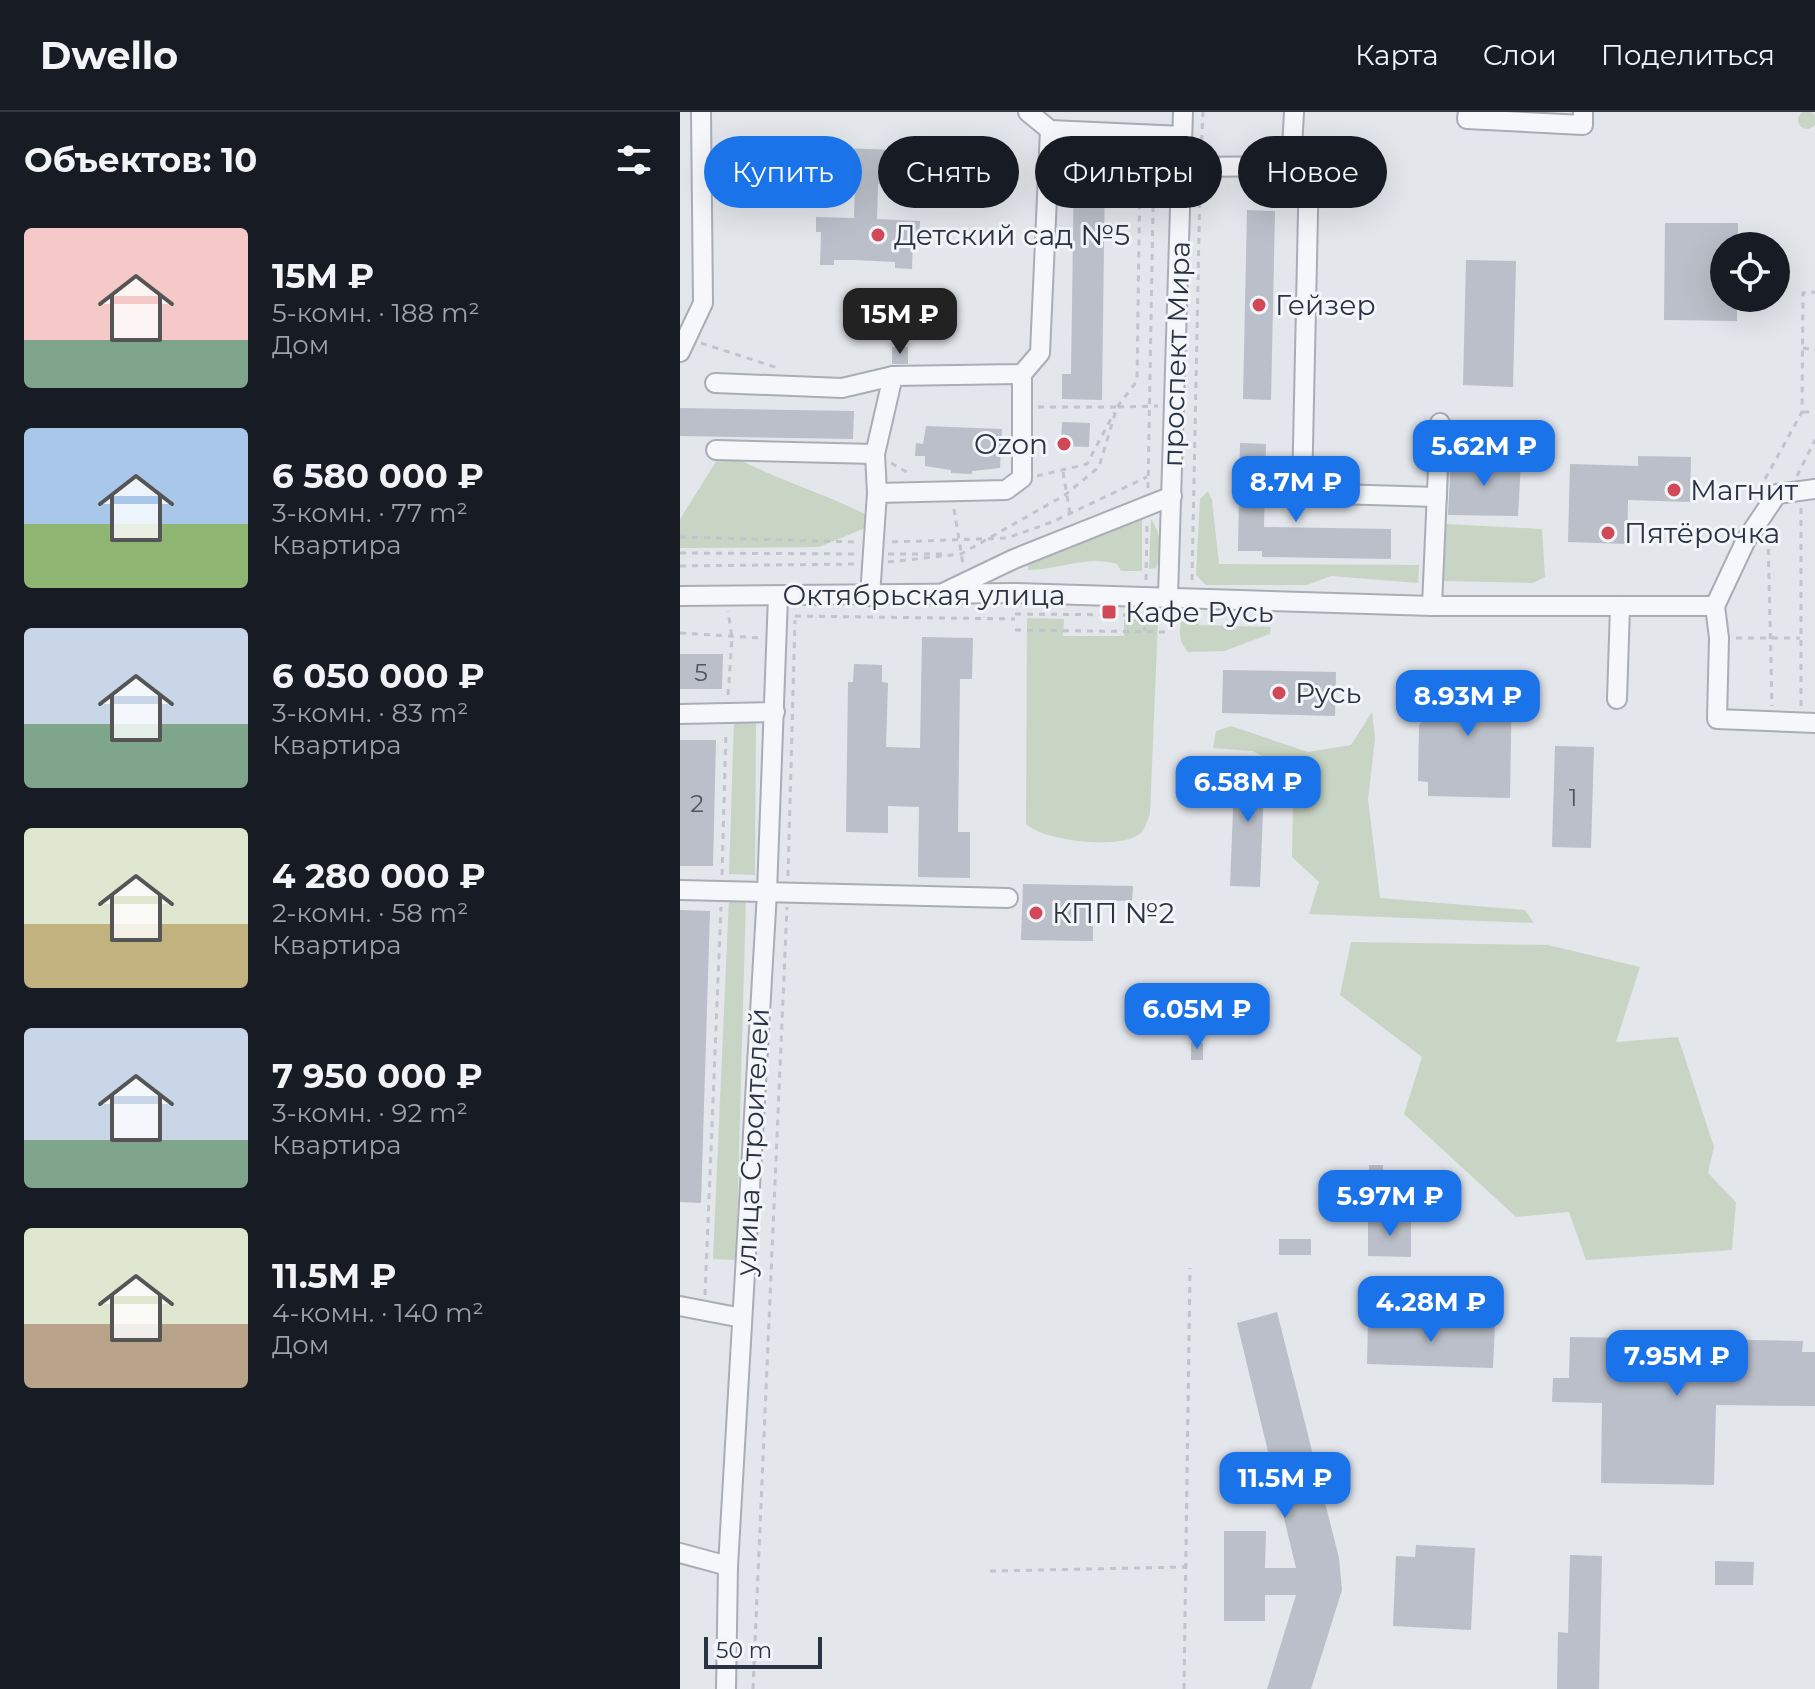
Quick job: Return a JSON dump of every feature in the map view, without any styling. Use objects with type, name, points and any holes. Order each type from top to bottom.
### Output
[{"type":"street","points":[[684,346],[703,303],[701,112]]},
{"type":"street","points":[[1028,112],[1050,130],[1182,136]]},
{"type":"street","name":"проспект Мира","points":[[1182,136],[1183,112]]},
{"type":"street","points":[[1293,136],[1294,112]]},
{"type":"street","points":[[1468,112],[1467,119],[1583,125],[1583,112]]},
{"type":"street","points":[[877,493],[1006,490],[1022,478],[1022,374],[1040,353],[1050,130]]},
{"type":"street","name":"проспект Мира","points":[[1168,596],[1173,406],[1188,208]]},
{"type":"street","points":[[1308,208],[1302,493],[1437,497]]},
{"type":"street","points":[[715,383],[842,388],[893,376],[1022,374]]},
{"type":"street","points":[[870,596],[877,493],[875,454],[893,376]]},
{"type":"street","points":[[1432,606],[1440,423]]},
{"type":"street","points":[[716,450],[875,454]]},
{"type":"street","points":[[1804,486],[1777,494],[1767,506],[1746,540],[1715,606],[1719,638],[1717,719],[1808,723]]},
{"type":"street","points":[[967,588],[1014,559],[1172,496]]},
{"type":"street","points":[[1014,559],[1016,593]]},
{"type":"street","name":"Октябрьская улица","points":[[680,596],[938,595],[967,588],[1016,593],[1192,596],[1432,606],[1715,606]]},
{"type":"street","name":"улица Строителей","points":[[726,1689],[728,1566],[775,712],[788,639],[787,596]]},
{"type":"street","points":[[1617,699],[1620,607]]},
{"type":"street","points":[[680,714],[775,712]]},
{"type":"street","points":[[680,890],[1008,898]]},
{"type":"street","points":[[680,1306],[742,1318]]},
{"type":"street","points":[[680,1553],[728,1566]]},
{"type":"path","points":[[1198,136],[1203,112]]},
{"type":"path","points":[[1145,631],[1149,476],[1147,406],[1155,135]]},
{"type":"path","points":[[1192,208],[1195,406],[1192,596]]},
{"type":"path","points":[[1765,479],[1802,412],[1803,293],[1815,292]]},
{"type":"path","points":[[684,346],[786,370]]},
{"type":"path","points":[[1803,348],[1815,350]]},
{"type":"path","points":[[1023,407],[1195,406]]},
{"type":"path","points":[[1022,478],[1063,472],[1087,464],[1117,407]]},
{"type":"path","points":[[1802,412],[1815,412]]},
{"type":"path","points":[[1808,723],[1800,638],[1804,486],[1815,440]]},
{"type":"path","points":[[875,454],[913,475]]},
{"type":"path","points":[[1063,472],[1070,514]]},
{"type":"path","points":[[680,553],[873,548],[1007,538],[1070,514],[1149,476]]},
{"type":"path","points":[[938,490],[955,510],[973,619]]},
{"type":"path","points":[[1768,535],[1772,722]]},
{"type":"path","points":[[680,537],[961,554]]},
{"type":"path","points":[[704,1310],[732,638],[726,596]]},
{"type":"path","points":[[753,1689],[787,893],[788,639],[795,616],[787,596]]},
{"type":"path","points":[[795,616],[973,619],[1156,615]]},
{"type":"path","points":[[1015,630],[1167,632]]},
{"type":"path","points":[[680,633],[788,639]]},
{"type":"path","points":[[1719,638],[1800,638]]},
{"type":"path","points":[[1184,1689],[1190,1268]]},
{"type":"path","points":[[990,1571],[1186,1567]]},
{"type":"green space","points":[[1803,111],[1811,111],[1816,120],[1814,127],[1803,129],[1798,124],[1798,116]]},
{"type":"green space","points":[[732,456],[869,516],[863,529],[819,547],[680,548],[680,519],[717,460]]},
{"type":"green space","points":[[1208,491],[1212,500],[1219,564],[1419,565],[1418,583],[1331,576],[1307,585],[1206,585],[1196,575],[1200,499]]},
{"type":"green space","points":[[1142,518],[1142,571],[1121,571],[1117,564],[1094,561],[1028,570],[1028,565],[1035,561]]},
{"type":"green space","points":[[1151,519],[1159,536],[1160,549],[1156,568],[1149,569]]},
{"type":"green space","points":[[1446,524],[1542,529],[1545,577],[1533,583],[1444,581]]},
{"type":"green space","points":[[1194,613],[1199,625],[1271,627],[1270,634],[1224,651],[1188,652],[1181,639],[1181,621],[1182,616]]},
{"type":"green space","points":[[1027,618],[1064,619],[1063,636],[1124,636],[1124,619],[1158,620],[1150,814],[1142,832],[1133,838],[1084,842],[1049,835],[1026,824]]},
{"type":"green space","points":[[1372,712],[1375,739],[1368,799],[1380,898],[1525,910],[1534,923],[1309,914],[1319,882],[1292,857],[1293,804],[1284,769],[1253,751],[1213,748],[1216,731],[1231,726],[1308,752],[1351,745]]},
{"type":"green space","points":[[756,720],[755,875],[729,874],[734,721]]},
{"type":"green space","points":[[729,898],[746,898],[736,1260],[713,1259]]},
{"type":"green space","points":[[1351,942],[1548,945],[1640,967],[1616,1042],[1678,1037],[1714,1147],[1708,1173],[1736,1202],[1732,1250],[1586,1260],[1569,1212],[1516,1217],[1404,1114],[1422,1057],[1340,995]]},
{"type":"building","points":[[862,149],[878,149],[877,219],[920,221],[919,235],[913,235],[912,269],[895,268],[895,262],[855,260],[834,260],[834,265],[820,265],[821,232],[816,232],[816,217],[854,218],[854,208],[862,208]]},
{"type":"building","points":[[1073,208],[1104,208],[1102,400],[1062,399],[1062,374],[1071,374]]},
{"type":"building","name":"Гейзер","points":[[1247,210],[1275,211],[1271,400],[1243,399]]},
{"type":"building","points":[[1665,223],[1738,223],[1738,232],[1710,232],[1710,312],[1737,312],[1737,321],[1664,320]]},
{"type":"building","points":[[1466,260],[1516,261],[1513,387],[1463,385]]},
{"type":"building","points":[[892,347],[908,347],[908,364],[892,364]]},
{"type":"building","points":[[680,408],[854,411],[853,439],[680,436]]},
{"type":"building","points":[[1062,422],[1090,423],[1089,447],[1061,446]]},
{"type":"building","points":[[926,426],[1002,429],[1000,468],[972,471],[972,474],[951,473],[951,470],[925,466],[925,456],[915,456],[916,443],[923,444]]},
{"type":"building","points":[[1240,443],[1266,444],[1264,527],[1391,529],[1391,559],[1262,557],[1262,551],[1238,551]]},
{"type":"building","points":[[1638,456],[1691,457],[1690,502],[1628,500],[1627,544],[1568,542],[1570,464],[1638,466]]},
{"type":"building","points":[[1451,458],[1521,462],[1518,516],[1448,515]]},
{"type":"building","points":[[922,637],[973,638],[972,679],[960,679],[958,832],[970,832],[970,878],[918,877],[919,807],[888,806],[888,833],[846,832],[848,682],[853,682],[854,664],[882,665],[882,682],[888,683],[886,747],[920,748]]},
{"type":"building","points":[[680,654],[723,654],[722,689],[680,689]]},
{"type":"building","name":"Русь","points":[[1223,670],[1336,672],[1335,716],[1222,713]]},
{"type":"building","points":[[1439,674],[1512,676],[1510,798],[1428,796],[1428,782],[1418,781],[1419,725],[1439,703]]},
{"type":"building","points":[[680,740],[716,740],[713,866],[680,866]]},
{"type":"building","points":[[1555,746],[1594,747],[1591,848],[1552,847]]},
{"type":"building","points":[[1235,761],[1265,762],[1260,887],[1230,886]]},
{"type":"building","name":"КПП №2","points":[[1023,884],[1133,886],[1132,901],[1093,900],[1093,941],[1021,940]]},
{"type":"building","points":[[680,910],[710,911],[701,1203],[680,1202]]},
{"type":"building","points":[[1191,1042],[1203,1043],[1203,1060],[1191,1060]]},
{"type":"building","points":[[1369,1165],[1383,1165],[1383,1187],[1369,1186]]},
{"type":"building","points":[[1368,1219],[1411,1220],[1411,1257],[1368,1256]]},
{"type":"building","points":[[1279,1239],[1311,1239],[1311,1255],[1279,1255]]},
{"type":"building","points":[[1277,1312],[1339,1558],[1342,1590],[1311,1689],[1267,1689],[1296,1595],[1265,1595],[1265,1621],[1224,1621],[1224,1531],[1266,1531],[1265,1568],[1296,1568],[1237,1323]]},
{"type":"building","points":[[1368,1321],[1495,1325],[1493,1368],[1367,1364]]},
{"type":"building","points":[[1570,1337],[1803,1341],[1802,1352],[1815,1352],[1815,1406],[1716,1405],[1714,1485],[1601,1483],[1602,1403],[1552,1402],[1553,1378],[1569,1378]]},
{"type":"building","points":[[1416,1545],[1475,1548],[1471,1630],[1393,1626],[1396,1556],[1415,1557]]},
{"type":"building","points":[[1570,1555],[1602,1556],[1599,1689],[1557,1689],[1558,1632],[1568,1633]]},
{"type":"building","points":[[1715,1561],[1754,1562],[1753,1585],[1715,1585]]},
{"type":"place","name":"Детский сад №5","points":[[878,235]]},
{"type":"place","name":"Гейзер","points":[[1259,305]]},
{"type":"place","name":"Ozon","points":[[1064,444]]},
{"type":"place","name":"Магнит","points":[[1674,490]]},
{"type":"place","name":"Пятёрочка","points":[[1608,533]]},
{"type":"place","name":"Кафе Русь","points":[[1109,612]]},
{"type":"place","name":"Русь","points":[[1279,693]]},
{"type":"place","name":"КПП №2","points":[[1036,913]]}]
